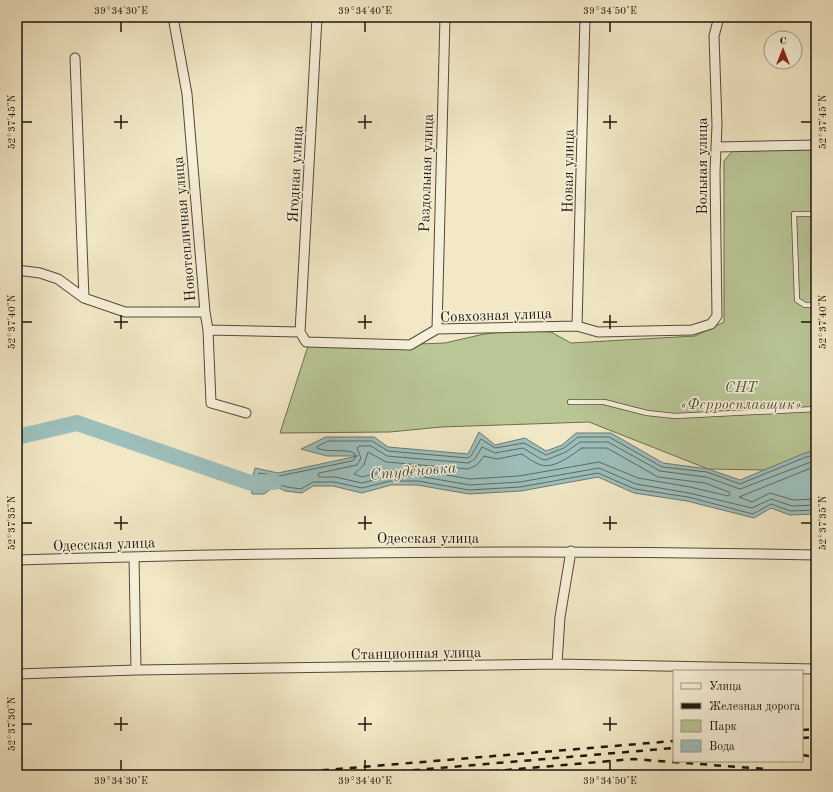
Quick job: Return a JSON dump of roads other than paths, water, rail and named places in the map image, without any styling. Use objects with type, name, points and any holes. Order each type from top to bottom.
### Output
[{"type":"street","name":"Новотепличная улица","points":[[173,17],[187,94],[205,312],[208,330],[211,403],[246,413]]},
{"type":"street","name":"Ягодная улица","points":[[300,332],[317,17]]},
{"type":"street","name":"Раздольная улица","points":[[437,329],[445,17]]},
{"type":"street","name":"Новая улица","points":[[577,326],[585,17]]},
{"type":"street","name":"Вольная улица","points":[[717,316],[715,172],[717,147],[714,36],[718,17]]},
{"type":"street","points":[[75,58],[84,298]]},
{"type":"street","points":[[717,147],[816,145]]},
{"type":"street","points":[[17,270],[40,273],[58,279],[84,298],[125,312],[205,312]]},
{"type":"street","name":"Совхозная улица","points":[[300,332],[306,342],[410,345],[437,329],[577,326],[598,332],[692,330],[711,324],[717,316]]},
{"type":"street","points":[[208,330],[300,332]]},
{"type":"street","points":[[557,664],[560,617],[571,551]]},
{"type":"street","name":"Одесская улица","points":[[17,560],[270,553],[571,551],[816,555]]},
{"type":"street","points":[[134,557],[136,670]]},
{"type":"street","name":"Станционная улица","points":[[17,674],[136,670],[557,664],[816,669]]},
{"type":"lane","points":[[816,214],[794,214],[796,300],[805,305],[816,305]]},
{"type":"lane","points":[[570,402],[604,402],[648,413],[675,416],[816,409]]},
{"type":"water","points":[[479,432],[495,445],[525,438],[546,451],[562,445],[576,433],[611,433],[663,463],[708,469],[740,480],[805,453],[816,451],[816,514],[790,515],[771,508],[754,518],[687,501],[634,493],[598,477],[521,491],[469,494],[417,485],[391,485],[362,493],[333,486],[313,486],[302,493],[285,491],[275,486],[264,494],[252,494],[251,483],[255,468],[278,473],[358,456],[327,456],[301,449],[326,437],[374,437],[388,447],[468,454]]},
{"type":"waterway","name":"Студёновка","points":[[17,437],[77,423],[251,483],[274,482]]},
{"type":"railway","points":[[803,730],[816,729]]},
{"type":"railway","points":[[803,738],[816,737]]},
{"type":"railway","points":[[266,775],[673,741]]},
{"type":"railway","points":[[357,775],[673,748]]},
{"type":"railway","points":[[803,755],[816,757]]},
{"type":"railway","points":[[449,775],[633,759],[765,769],[782,775]]},
{"type":"park label","name":"СНТ «Ферросплавщик»","points":[[741,396]]}]
